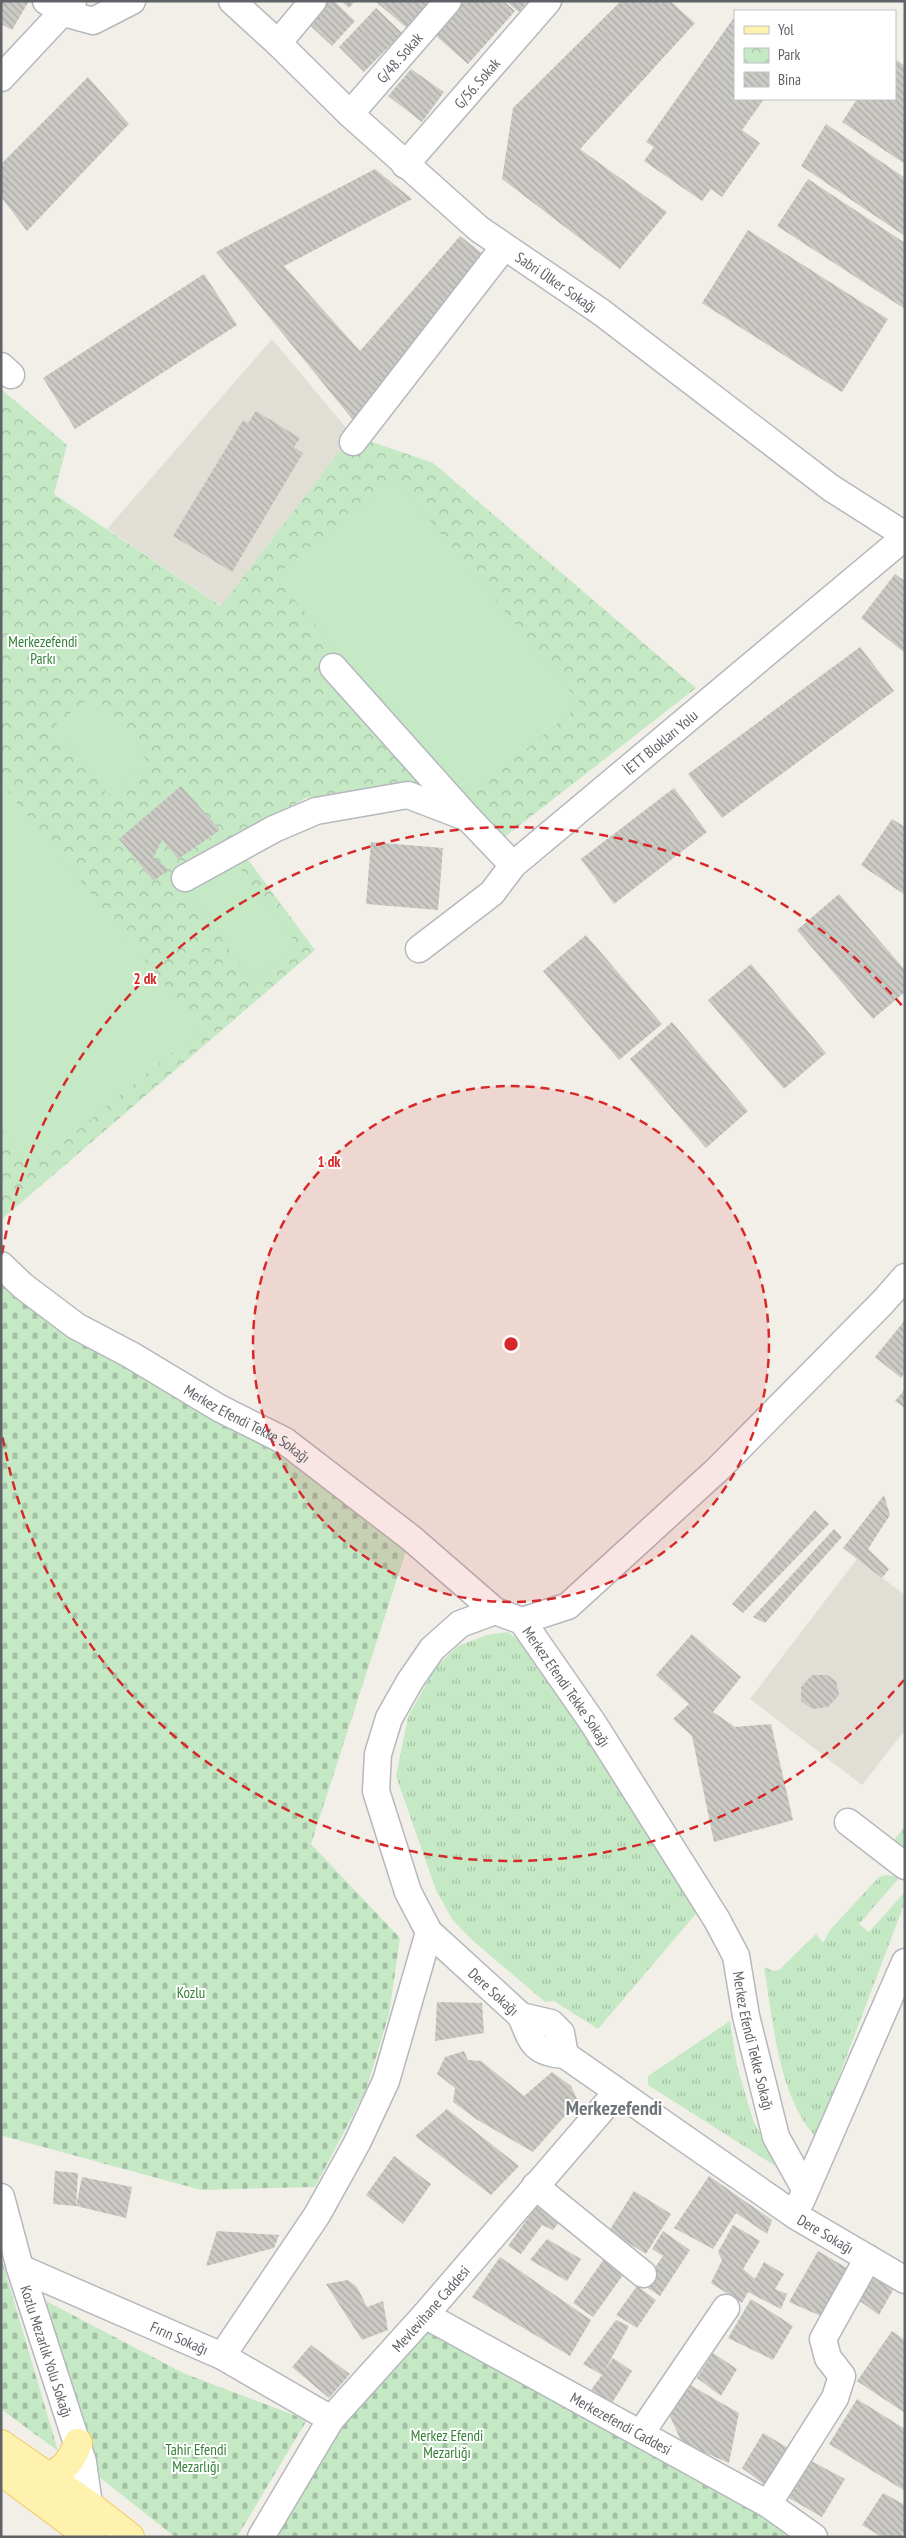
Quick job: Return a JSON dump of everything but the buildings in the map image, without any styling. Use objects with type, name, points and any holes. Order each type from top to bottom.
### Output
[{"type":"main road","points":[[50,2477],[65,2467],[73,2456],[78,2443]]},
{"type":"main road","points":[[1,2444],[90,2505],[130,2537]]},
{"type":"main road","points":[[1,2471],[89,2535]]},
{"type":"main road","points":[[89,2535],[90,2505]]},
{"type":"street","points":[[6,68],[61,5],[93,21],[132,1]]},
{"type":"street","name":"Sabri Ülker Sokağı","points":[[232,1],[406,166],[479,229],[601,312],[832,488],[905,536]]},
{"type":"street","points":[[278,43],[312,1]]},
{"type":"street","name":"G/48. Sokak","points":[[350,114],[448,1]]},
{"type":"street","name":"G/56. Sokak","points":[[406,166],[548,1]]},
{"type":"street","points":[[353,442],[504,247]]},
{"type":"street","name":"İETT Blokları Yolu","points":[[419,949],[492,893],[513,865],[905,536]]},
{"type":"street","points":[[333,667],[468,818],[513,865]]},
{"type":"street","points":[[185,878],[274,829],[316,811],[408,796],[468,818]]},
{"type":"street","name":"Merkez Efendi Tekke Sokağı","points":[[1,1265],[23,1286],[76,1326],[131,1355],[219,1408],[284,1442],[411,1538],[495,1611],[522,1621],[593,1723],[717,1920],[736,1956],[746,2016],[776,2137],[805,2189]]},
{"type":"street","points":[[522,1621],[568,1606],[718,1469],[883,1302],[905,1277]]},
{"type":"street","name":"Dere Sokağı","points":[[495,1611],[460,1624],[432,1649],[410,1680],[389,1718],[378,1754],[376,1791],[408,1892],[429,1932],[521,2016],[529,2036],[538,2049],[547,2054],[566,2055],[796,2216],[905,2280]]},
{"type":"street","points":[[848,1822],[905,1866]]},
{"type":"street","points":[[222,2356],[317,2215],[358,2143],[386,2081],[429,1932]]},
{"type":"street","points":[[796,2216],[805,2189],[905,1962]]},
{"type":"street","name":"Mevlevihane Caddesi","points":[[261,2537],[331,2419],[424,2315],[617,2092]]},
{"type":"street","points":[[535,2186],[643,2274]]},
{"type":"street","name":"Kozlu Mezarlık Yolu Sokağı","points":[[1,2197],[20,2268],[78,2443],[85,2470],[90,2505]]},
{"type":"street","name":"Dere Sokağı","points":[[768,2504],[835,2398],[842,2376],[828,2358],[823,2339],[868,2258]]},
{"type":"street","name":"Fırın Sokağı","points":[[20,2268],[222,2356],[331,2419]]},
{"type":"street","points":[[641,2432],[726,2308]]},
{"type":"street","name":"Merkezefendi Caddesi","points":[[424,2315],[641,2432],[768,2504],[814,2537]]},
{"type":"shaded area","points":[[272,339],[352,435],[222,606],[107,529]]},
{"type":"shaded area","points":[[857,1559],[905,1595],[905,1730],[862,1785],[750,1699]]},
{"type":"green space","name":"Merkezefendi Parkı","points":[[1,389],[67,445],[54,494],[221,606],[352,435],[433,463],[696,688],[502,839],[417,786],[306,798],[232,838],[315,950],[1,1220]]},
{"type":"green space","points":[[394,477],[581,704],[463,802],[275,576]]},
{"type":"green space","points":[[94,694],[149,763],[108,795],[54,726]]},
{"type":"green space","points":[[1,783],[201,1029],[33,1167],[1,1128]]},
{"type":"green space","points":[[231,857],[298,945],[253,980],[186,892]]},
{"type":"green space","name":"Kozlu","points":[[1,1281],[272,1448],[407,1548],[311,1844],[400,1938],[389,2014],[366,2090],[315,2187],[201,2190],[3,2136],[1,2131]]},
{"type":"green space","points":[[508,1632],[527,1647],[700,1909],[598,2029],[554,2001],[545,2002],[471,1939],[452,1919],[436,1890],[396,1776],[408,1717],[435,1668],[458,1646],[487,1635]]},
{"type":"green space","points":[[905,1826],[905,1850],[893,1842]]},
{"type":"green space","points":[[886,1875],[900,1877],[859,1924],[869,1932],[905,1892],[905,1902],[816,2137],[803,2120],[793,2101],[785,2079],[774,2033],[764,1967],[773,1971],[779,1970],[816,1934],[823,1943],[830,1930],[879,1877]]},
{"type":"green space","points":[[730,2021],[737,2066],[753,2120],[777,2167],[648,2085],[648,2076]]},
{"type":"green space","points":[[1,2257],[58,2451],[1,2409]]},
{"type":"green space","name":"Tahir Efendi Mezarlığı","points":[[46,2301],[183,2373],[307,2420],[237,2537],[175,2537],[98,2476]]},
{"type":"green space","name":"Merkez Efendi Mezarlığı","points":[[423,2329],[606,2419],[800,2537],[276,2537],[337,2428]]},
{"type":"district","name":"Merkezefendi","points":[[614,2108]]}]
